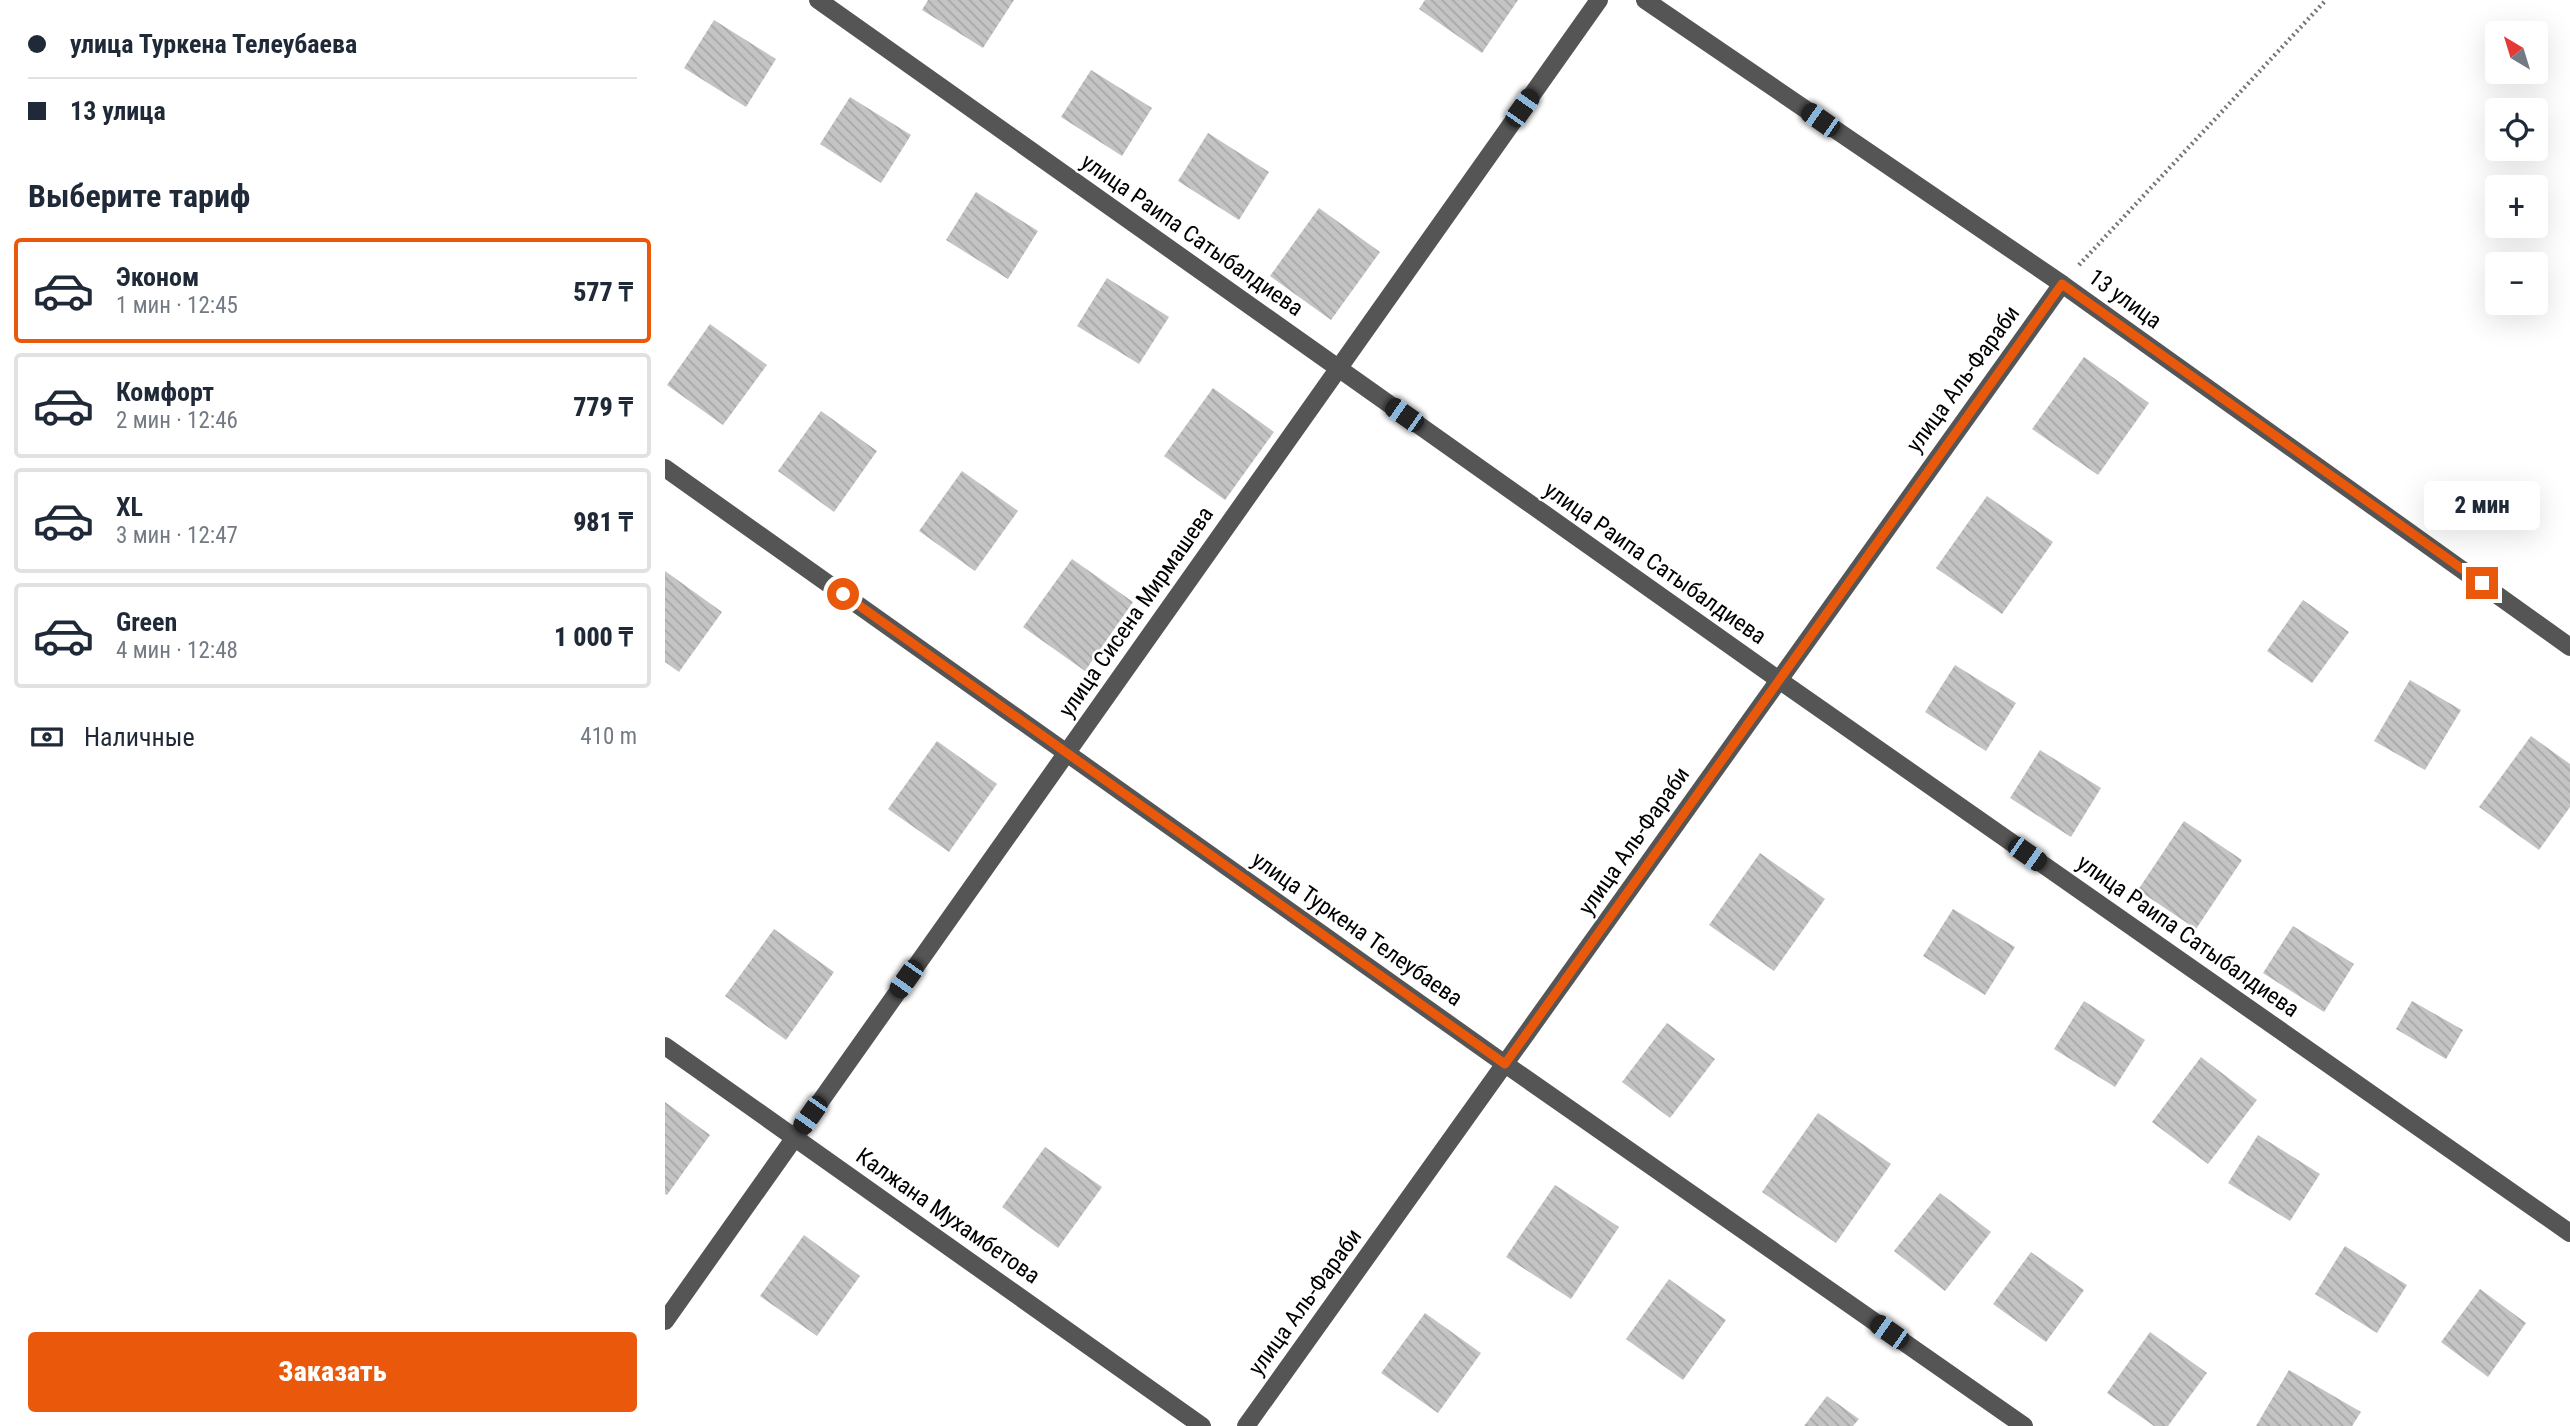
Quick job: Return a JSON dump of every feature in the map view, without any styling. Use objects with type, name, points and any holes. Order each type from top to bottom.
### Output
[{"type":"street","name":"улица Раипа Сатыбалдиева","points":[[818,0],[1779,680],[2570,1233]]},
{"type":"street","name":"улица Сисена Мирмашева","points":[[665,1321],[1599,0]]},
{"type":"street","name":"13 улица","points":[[1645,0],[2062,284],[2570,647]]},
{"type":"street","name":"улица Аль-Фараби","points":[[1246,1426],[2062,284]]},
{"type":"street","name":"улица Туркена Телеубаева","points":[[665,468],[1505,1064],[2024,1426]]},
{"type":"street","name":"Калжана Мухамбетова","points":[[665,1046],[1202,1426]]},
{"type":"path","points":[[2062,284],[2326,0]]},
{"type":"building","points":[[928,0],[1014,0],[983,48],[922,10]]},
{"type":"building","points":[[1425,0],[1518,0],[1482,53],[1419,9]]},
{"type":"building","points":[[714,20],[776,59],[746,107],[684,68]]},
{"type":"building","points":[[1091,70],[1152,108],[1122,156],[1061,117]]},
{"type":"building","points":[[850,97],[911,135],[881,183],[820,144]]},
{"type":"building","points":[[1208,133],[1269,172],[1239,220],[1178,181]]},
{"type":"building","points":[[976,192],[1038,231],[1008,279],[946,240]]},
{"type":"building","points":[[1319,208],[1380,252],[1331,320],[1270,276]]},
{"type":"building","points":[[1107,278],[1169,317],[1139,364],[1077,326]]},
{"type":"building","points":[[710,324],[767,365],[723,425],[667,385]]},
{"type":"building","points":[[2084,357],[2149,403],[2098,475],[2032,429]]},
{"type":"building","points":[[1213,388],[1274,432],[1225,500],[1164,456]]},
{"type":"building","points":[[821,411],[877,451],[834,512],[778,471]]},
{"type":"building","points":[[962,471],[1018,511],[975,571],[919,531]]},
{"type":"building","points":[[1987,496],[2053,542],[2002,614],[1936,568]]},
{"type":"building","points":[[1072,559],[1133,602],[1085,671],[1023,627]]},
{"type":"building","points":[[665,571],[722,612],[679,672],[665,662]]},
{"type":"building","points":[[2303,600],[2349,632],[2312,683],[2267,651]]},
{"type":"building","points":[[1955,665],[2016,703],[1986,751],[1925,712]]},
{"type":"building","points":[[2410,680],[2461,710],[2425,770],[2374,741]]},
{"type":"building","points":[[2531,736],[2570,764],[2570,807],[2539,850],[2479,807]]},
{"type":"building","points":[[937,741],[997,784],[949,852],[888,809]]},
{"type":"building","points":[[2040,750],[2101,788],[2071,837],[2010,798]]},
{"type":"building","points":[[2184,821],[2242,860],[2196,929],[2138,890]]},
{"type":"building","points":[[1760,853],[1825,899],[1774,971],[1709,925]]},
{"type":"building","points":[[1953,909],[2015,947],[1985,995],[1923,956]]},
{"type":"building","points":[[2293,926],[2354,964],[2324,1012],[2263,973]]},
{"type":"building","points":[[774,929],[834,972],[786,1040],[725,996]]},
{"type":"building","points":[[2084,1001],[2145,1040],[2115,1087],[2054,1049]]},
{"type":"building","points":[[2412,1001],[2463,1030],[2446,1059],[2396,1029]]},
{"type":"building","points":[[1667,1023],[1715,1059],[1670,1118],[1622,1082]]},
{"type":"building","points":[[2201,1057],[2257,1100],[2208,1164],[2152,1122]]},
{"type":"building","points":[[665,1102],[710,1135],[667,1195],[665,1194]]},
{"type":"building","points":[[1818,1113],[1891,1164],[1836,1243],[1762,1192]]},
{"type":"building","points":[[2258,1135],[2320,1174],[2290,1221],[2228,1183]]},
{"type":"building","points":[[1045,1147],[1102,1187],[1058,1248],[1002,1207]]},
{"type":"building","points":[[1555,1185],[1619,1227],[1571,1299],[1506,1257]]},
{"type":"building","points":[[1940,1193],[1991,1232],[1945,1291],[1894,1251]]},
{"type":"building","points":[[804,1235],[860,1276],[817,1336],[760,1296]]},
{"type":"building","points":[[2345,1246],[2407,1285],[2377,1333],[2315,1294]]},
{"type":"building","points":[[2031,1252],[2084,1290],[2046,1342],[1993,1304]]},
{"type":"building","points":[[1669,1279],[1726,1320],[1683,1380],[1626,1339]]},
{"type":"building","points":[[2480,1289],[2526,1323],[2488,1377],[2441,1342]]},
{"type":"building","points":[[1425,1313],[1481,1353],[1438,1413],[1381,1373]]},
{"type":"building","points":[[2150,1332],[2207,1373],[2168,1426],[2154,1426],[2107,1393]]},
{"type":"building","points":[[2289,1370],[2361,1412],[2352,1426],[2256,1426]]},
{"type":"building","points":[[1827,1396],[1859,1419],[1853,1426],[1804,1426]]},
{"type":"route","points":[[843,594],[1505,1064],[2062,284],[2482,583]]}]
